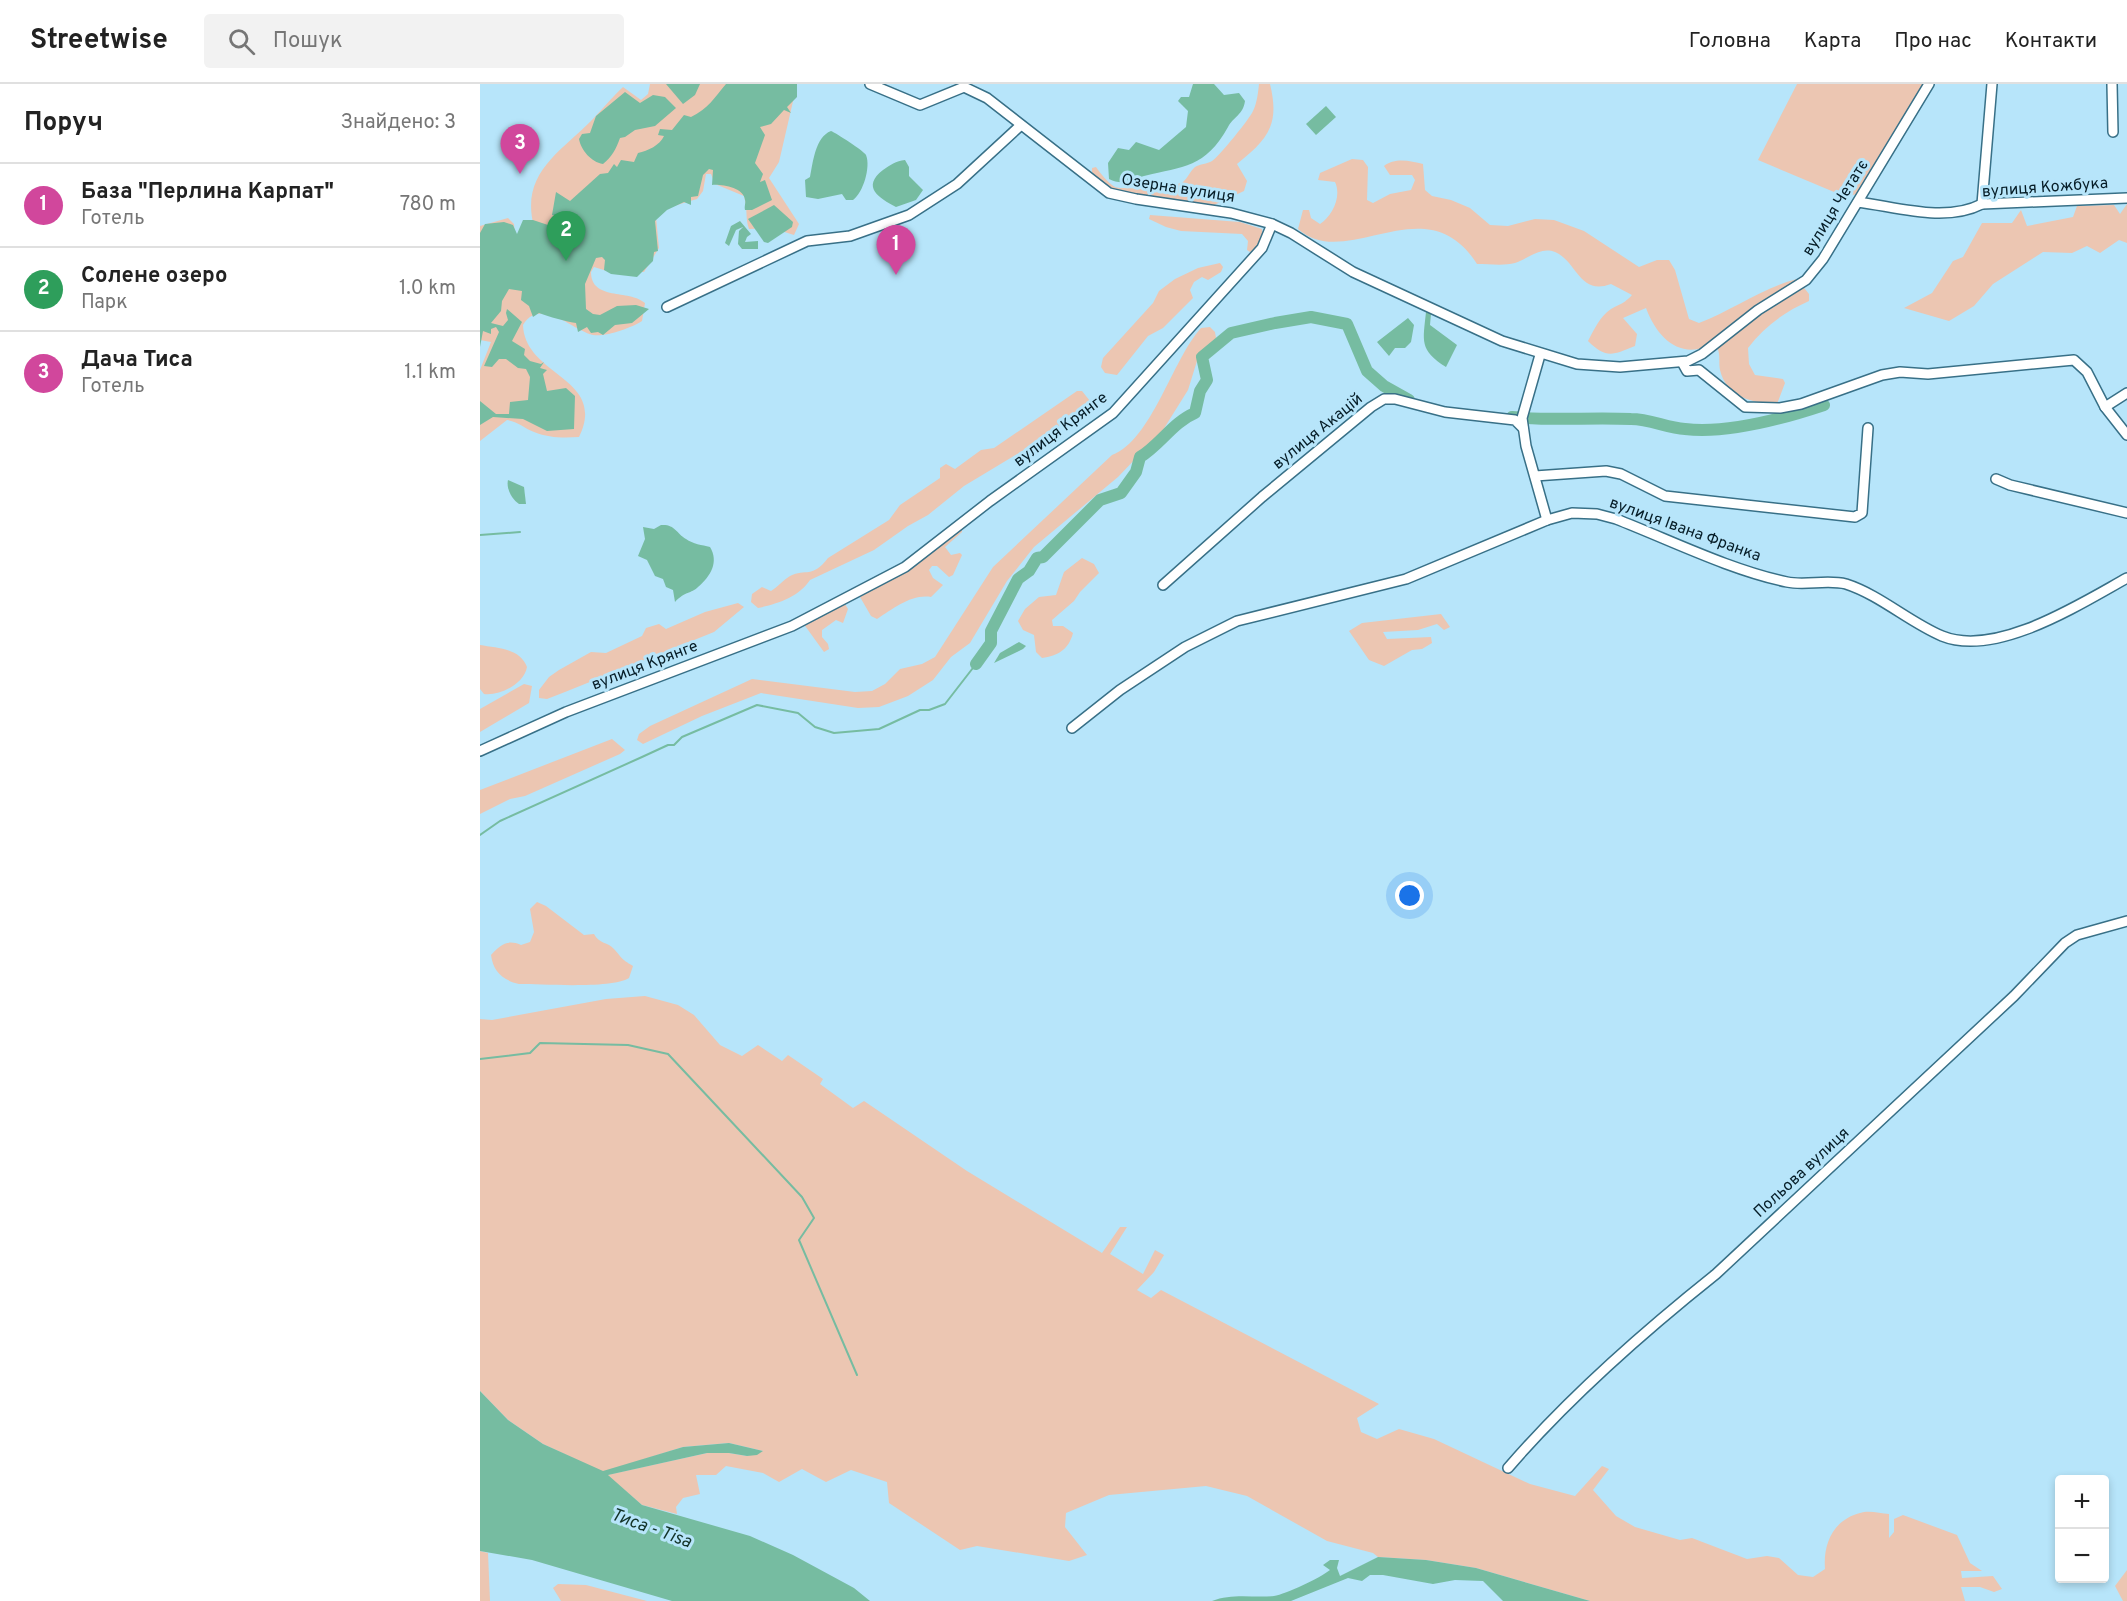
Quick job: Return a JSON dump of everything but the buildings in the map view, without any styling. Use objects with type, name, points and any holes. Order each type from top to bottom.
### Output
[{"type":"street","name":"Озерна вулиця","points":[[870,84],[920,105],[964,85],[987,98],[1109,193],[1231,213],[1272,224]]},
{"type":"street","name":"вулиця Четатє","points":[[1682,362],[1702,354],[1758,310],[1806,280],[1824,259],[1929,84]]},
{"type":"street","points":[[1982,204],[1992,84]]},
{"type":"street","points":[[2112,84],[2113,132]]},
{"type":"street","points":[[667,308],[807,241],[850,236],[909,215],[957,184],[1021,125]]},
{"type":"street","name":"вулиця Кожбука","points":[[1858,202],[1950,214],[1968,211],[1982,204],[2127,198]]},
{"type":"street","points":[[1272,224],[1292,233],[1353,272],[1502,341],[1540,355],[1577,364],[1620,367],[1682,362],[1687,370],[1699,370],[1745,407],[1780,408],[1800,404],[1882,375],[1900,372],[1928,374],[2074,360],[2087,372],[2105,406],[2127,435]]},
{"type":"street","name":"вулиця Крянге","points":[[480,751],[566,712],[792,626],[905,567],[990,501],[1113,413],[1262,248],[1272,224]]},
{"type":"street","points":[[1540,355],[1522,418],[1547,520]]},
{"type":"street","points":[[2105,406],[2127,393]]},
{"type":"street","name":"вулиця Акацій","points":[[1163,585],[1271,489],[1358,417],[1384,399],[1395,399],[1445,412],[1515,420],[1523,428]]},
{"type":"street","points":[[1535,476],[1606,471],[1621,474],[1665,496],[1855,517],[1862,513],[1868,428]]},
{"type":"street","points":[[1996,479],[2010,485],[2127,513]]},
{"type":"street","name":"вулиця Івана Франка","points":[[1072,728],[1120,690],[1185,647],[1237,621],[1406,579],[1547,520],[1572,513],[1597,514],[1756,573],[1788,582],[1844,584],[1943,637],[1966,642],[1992,641],[2067,612],[2127,578]]},
{"type":"street","name":"Польова вулиця","points":[[1508,1468],[1534,1437],[1578,1394],[1671,1310],[1716,1274],[2014,996],[2065,943],[2077,934],[2127,921]]},
{"type":"shaded area","points":[[650,84],[797,84],[779,162],[769,178],[799,224],[794,235],[772,228],[749,229],[744,196],[715,184],[711,174],[706,174],[703,191],[697,199],[667,208],[656,217],[659,248],[644,272],[607,271],[594,267],[591,272],[597,287],[604,291],[630,296],[645,303],[642,321],[605,335],[593,335],[548,314],[530,317],[523,325],[527,342],[537,356],[575,389],[583,402],[585,417],[579,437],[545,435],[507,420],[480,441],[480,370],[491,342],[480,340],[480,226],[508,218],[514,224],[515,237],[534,227],[531,209],[532,193],[545,166],[623,87],[641,100],[648,94]]},
{"type":"shaded area","points":[[1259,84],[1270,84],[1273,98],[1272,121],[1264,139],[1237,164],[1247,181],[1244,191],[1214,205],[1155,200],[1109,189],[1092,172],[1092,168],[1096,167],[1109,183],[1119,188],[1160,187],[1183,182],[1195,167],[1215,158],[1241,129],[1254,108]]},
{"type":"shaded area","points":[[1797,84],[1929,84],[1863,192],[1846,197],[1758,160]]},
{"type":"shaded area","points":[[1352,159],[1363,160],[1368,167],[1367,200],[1373,203],[1390,194],[1411,190],[1415,180],[1412,175],[1390,175],[1384,166],[1393,161],[1403,160],[1423,164],[1425,190],[1432,196],[1451,200],[1470,208],[1490,225],[1508,226],[1535,219],[1554,220],[1584,231],[1639,267],[1657,260],[1669,260],[1675,270],[1689,319],[1699,323],[1772,288],[1797,279],[1809,294],[1809,301],[1775,321],[1748,348],[1749,364],[1755,375],[1783,379],[1785,383],[1777,404],[1751,400],[1735,393],[1723,379],[1719,353],[1714,343],[1692,350],[1672,344],[1657,330],[1646,308],[1623,318],[1637,334],[1635,346],[1610,354],[1594,347],[1588,341],[1600,319],[1632,295],[1611,284],[1600,286],[1585,282],[1569,262],[1555,252],[1539,252],[1511,264],[1477,264],[1457,241],[1434,231],[1411,229],[1339,242],[1318,240],[1298,229],[1303,210],[1309,210],[1311,218],[1320,224],[1335,206],[1337,188],[1335,182],[1318,180],[1320,173]]},
{"type":"shaded area","points":[[2127,204],[2127,243],[2119,240],[2100,253],[2087,246],[2072,253],[2043,252],[1993,284],[1974,306],[1949,321],[1904,308],[1932,293],[1953,261],[1963,257],[1982,223],[2012,223],[2021,210],[2027,226],[2073,217],[2077,206],[2114,205],[2120,214]]},
{"type":"shaded area","points":[[1150,215],[1240,222],[1262,229],[1263,237],[1257,249],[1250,252],[1247,250],[1248,241],[1242,234],[1181,231],[1149,219]]},
{"type":"shaded area","points":[[1220,263],[1223,267],[1221,272],[1208,280],[1202,277],[1194,282],[1190,290],[1193,298],[1163,328],[1148,336],[1117,375],[1105,373],[1101,367],[1103,358],[1153,303],[1159,291],[1175,279],[1198,268]]},
{"type":"shaded area","points":[[1210,327],[1215,332],[1216,338],[1197,361],[1188,390],[1163,430],[1118,477],[1034,547],[1007,581],[970,643],[951,657],[933,680],[908,696],[879,707],[858,708],[761,693],[702,716],[643,744],[637,740],[639,734],[650,726],[752,679],[855,692],[872,691],[885,684],[900,669],[922,664],[935,657],[993,567],[1112,455],[1126,447],[1139,433],[1161,398],[1190,342],[1201,328]]},
{"type":"shaded area","points":[[1077,391],[1082,391],[1090,401],[1044,438],[964,486],[928,515],[874,550],[810,580],[800,591],[787,599],[758,608],[751,602],[752,594],[762,587],[771,591],[790,576],[818,569],[828,558],[889,520],[900,505],[940,478],[940,468],[946,464],[955,469],[981,450],[994,448]]},
{"type":"shaded area","points":[[962,527],[962,532],[945,547],[951,555],[960,553],[962,555],[953,575],[949,577],[937,566],[932,566],[929,570],[933,578],[943,585],[931,597],[909,600],[877,619],[871,616],[860,597]]},
{"type":"shaded area","points":[[1082,558],[1094,564],[1099,573],[1074,601],[1052,620],[1053,626],[1063,626],[1073,633],[1069,643],[1053,656],[1042,658],[1036,652],[1034,635],[1023,630],[1018,621],[1025,609],[1039,597],[1056,595],[1064,572]]},
{"type":"shaded area","points":[[738,603],[744,607],[714,632],[547,699],[539,698],[539,690],[549,677],[591,652],[606,653],[642,636],[646,628],[659,624],[666,629],[705,612]]},
{"type":"shaded area","points":[[845,604],[848,609],[843,623],[836,620],[822,630],[822,637],[829,649],[824,652],[803,623]]},
{"type":"shaded area","points":[[1441,614],[1450,627],[1444,630],[1437,624],[1418,630],[1383,632],[1387,639],[1431,637],[1432,643],[1422,649],[1412,650],[1384,666],[1369,660],[1349,631],[1362,623]]},
{"type":"shaded area","points":[[480,645],[500,648],[519,656],[527,667],[521,679],[504,691],[484,694],[480,689]]},
{"type":"shaded area","points":[[524,684],[532,686],[529,703],[480,732],[480,709]]},
{"type":"shaded area","points":[[612,739],[625,750],[480,814],[480,790]]},
{"type":"shaded area","points":[[537,902],[546,906],[584,935],[594,934],[598,940],[612,947],[633,966],[629,978],[608,984],[576,985],[519,984],[503,977],[496,970],[491,955],[504,944],[521,945],[530,942],[534,932],[530,909]]},
{"type":"shaded area","points":[[645,996],[678,1005],[694,1015],[720,1045],[742,1056],[758,1045],[782,1061],[788,1055],[823,1079],[820,1084],[853,1108],[864,1101],[967,1171],[1102,1253],[1120,1227],[1127,1227],[1110,1254],[1143,1274],[1155,1250],[1164,1255],[1154,1272],[1137,1290],[1151,1298],[1161,1290],[1379,1404],[1357,1418],[1361,1432],[1377,1439],[1399,1429],[1434,1439],[1530,1484],[1575,1496],[1602,1466],[1609,1469],[1593,1490],[1616,1516],[1635,1527],[1680,1540],[1692,1538],[1747,1559],[1767,1556],[1779,1558],[1798,1575],[1813,1577],[1825,1569],[1828,1542],[1837,1527],[1851,1516],[1867,1512],[1889,1514],[1889,1538],[1894,1532],[1894,1519],[1903,1515],[1957,1535],[1970,1563],[1982,1571],[1961,1571],[1962,1578],[1993,1576],[2002,1589],[1994,1592],[1980,1587],[1961,1587],[1965,1601],[1590,1601],[1476,1568],[1426,1560],[1378,1557],[1373,1553],[1327,1541],[1247,1496],[1206,1486],[1109,1495],[1066,1513],[1065,1527],[1087,1555],[1069,1561],[977,1546],[960,1550],[889,1503],[887,1482],[851,1470],[826,1482],[802,1469],[779,1482],[763,1473],[726,1466],[716,1475],[696,1475],[700,1494],[683,1498],[676,1507],[677,1514],[642,1505],[607,1475],[707,1453],[747,1456],[763,1451],[729,1443],[683,1447],[603,1472],[543,1444],[508,1420],[480,1391],[480,1019],[492,1020],[606,999]]},
{"type":"shaded area","points":[[480,1551],[488,1553],[490,1601],[480,1601]]},
{"type":"shaded area","points":[[2127,1570],[2127,1601],[2123,1601],[2115,1586]]},
{"type":"shaded area","points":[[558,1584],[586,1585],[647,1601],[561,1601],[553,1588]]},
{"type":"water","points":[[666,84],[700,84],[695,95],[683,104]]},
{"type":"water","points":[[726,84],[797,84],[797,97],[787,107],[791,113],[784,110],[771,124],[760,127],[765,135],[755,163],[763,174],[760,182],[765,180],[772,200],[752,210],[745,210],[745,200],[741,192],[726,186],[712,185],[713,170],[709,169],[703,175],[698,196],[691,197],[691,205],[684,202],[667,210],[655,221],[658,251],[654,252],[653,261],[637,277],[611,274],[604,270],[605,260],[602,257],[596,258],[585,284],[586,309],[593,314],[600,315],[617,306],[636,305],[649,309],[632,323],[615,325],[603,335],[598,332],[591,333],[587,327],[578,332],[576,323],[539,313],[533,317],[529,306],[521,300],[522,291],[509,289],[502,301],[501,311],[491,323],[503,326],[508,320],[507,309],[522,322],[512,341],[525,349],[524,355],[530,361],[541,364],[544,362],[540,368],[547,370],[543,374],[547,391],[566,388],[575,396],[574,429],[547,431],[523,419],[493,417],[480,425],[480,401],[496,414],[509,414],[510,402],[528,400],[530,377],[526,369],[518,368],[506,359],[499,359],[492,367],[484,366],[499,332],[496,327],[491,329],[491,334],[483,331],[480,347],[480,233],[485,224],[504,222],[513,225],[517,234],[523,220],[533,220],[551,226],[563,224],[564,219],[552,215],[556,192],[570,201],[600,174],[608,173],[614,164],[617,167],[621,160],[634,162],[638,153],[660,142],[664,136],[658,135],[660,129],[672,130],[684,115],[691,117],[697,114]]},
{"type":"water","points":[[1193,84],[1214,84],[1224,95],[1239,93],[1245,101],[1240,112],[1211,151],[1182,167],[1127,182],[1109,179],[1108,163],[1118,148],[1129,150],[1136,142],[1159,150],[1186,127],[1188,111],[1178,101],[1181,97],[1189,97]]},
{"type":"water","points":[[625,92],[640,103],[653,95],[665,97],[676,108],[655,126],[635,130],[620,138],[609,159],[603,164],[594,161],[587,155],[579,139],[582,134],[590,133],[596,116]]},
{"type":"water","points":[[1326,106],[1336,117],[1316,135],[1306,124]]},
{"type":"water","points":[[831,131],[866,155],[865,179],[860,192],[853,200],[846,200],[842,194],[818,199],[806,197],[805,180],[810,177],[818,144]]},
{"type":"water","points":[[905,160],[909,167],[909,176],[923,190],[916,200],[896,207],[875,192],[873,182],[886,168]]},
{"type":"water","points":[[774,205],[793,222],[792,227],[768,243],[764,242],[748,219]]},
{"type":"water","points":[[740,221],[751,234],[745,242],[758,241],[758,249],[742,249],[738,244],[739,231],[743,227],[736,230],[729,246],[725,243],[731,226]]},
{"type":"water","points":[[1426,312],[1431,314],[1430,325],[1457,345],[1446,367],[1427,350],[1424,338]]},
{"type":"water","points":[[1408,318],[1414,325],[1411,342],[1405,348],[1395,348],[1389,356],[1377,342]]},
{"type":"water","points":[[508,480],[524,487],[526,504],[519,504],[512,497]]},
{"type":"water","points":[[661,525],[672,527],[692,542],[710,547],[714,558],[707,578],[675,602],[673,590],[666,587],[663,579],[655,576],[647,560],[638,556],[645,539],[643,527],[654,529]]},
{"type":"water","points":[[1019,642],[1026,646],[994,663],[1000,653]]},
{"type":"water","name":"Тиса - Tisa","points":[[480,1391],[508,1420],[543,1444],[603,1471],[683,1447],[729,1443],[763,1451],[757,1455],[747,1456],[707,1453],[608,1475],[642,1505],[750,1536],[793,1555],[854,1588],[870,1601],[672,1601],[532,1560],[480,1551]]},
{"type":"water","points":[[1378,1557],[1426,1560],[1476,1568],[1590,1601],[1503,1601],[1483,1581],[1455,1580],[1433,1584],[1383,1575],[1370,1575],[1362,1581],[1348,1578],[1291,1601],[1212,1601],[1227,1597],[1279,1595],[1330,1570],[1323,1565],[1330,1560],[1339,1560],[1337,1568],[1340,1576]]},
{"type":"waterway","points":[[976,664],[991,643],[991,631],[1018,579],[1029,571],[1037,558],[1043,557],[1100,500],[1121,493],[1136,472],[1140,457],[1180,422],[1195,413],[1200,391],[1207,380],[1202,357],[1231,333],[1311,317],[1347,324],[1367,371],[1384,386],[1409,400]]},
{"type":"waterway","points":[[1512,417],[1638,419],[1678,428],[1701,430],[1756,424],[1824,405]]},
{"type":"waterway","points":[[480,535],[520,532]]},
{"type":"waterway","points":[[480,835],[500,821],[668,745],[674,745],[682,737],[757,705],[798,713],[815,727],[834,733],[879,729],[920,710],[929,710],[945,704],[976,664]]},
{"type":"waterway","points":[[480,1059],[530,1053],[540,1043],[628,1045],[668,1054],[802,1197],[814,1218],[799,1240],[857,1375]]},
{"type":"place","name":"Дача Тиса","points":[[520,174]]},
{"type":"place","name":"Солене озеро","points":[[566,261]]},
{"type":"place","name":"База \"Перлина Карпат\"","points":[[896,275]]}]
